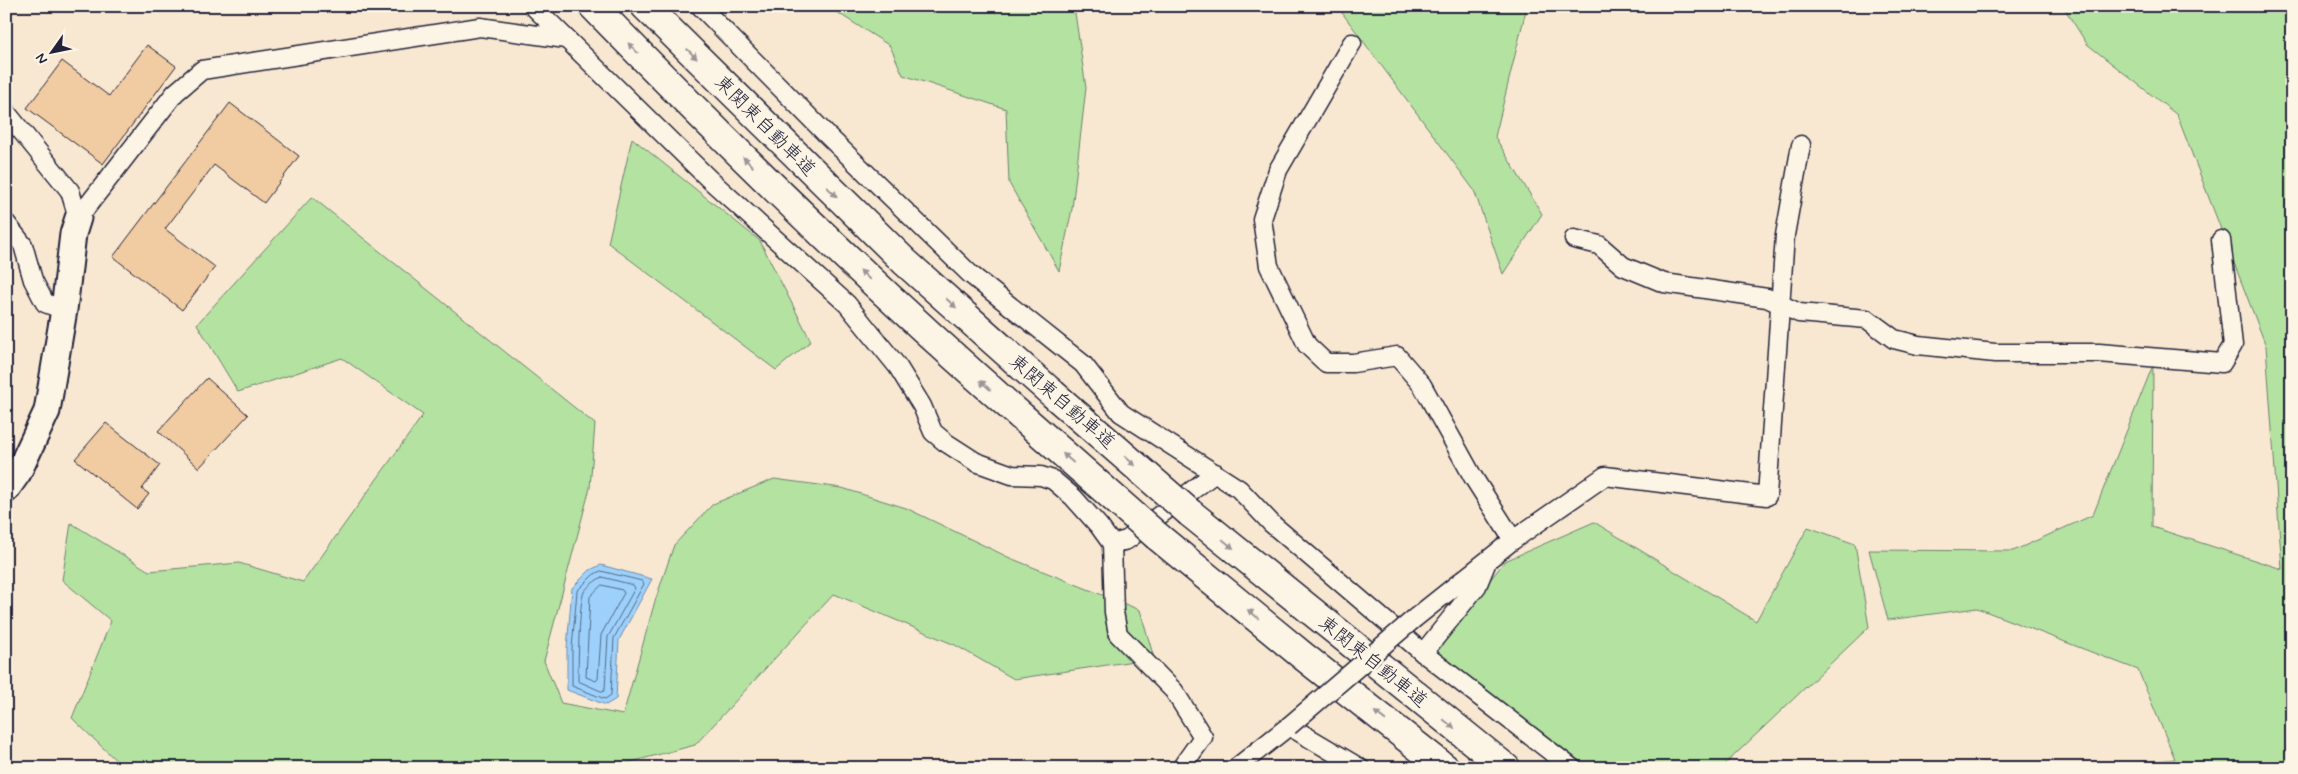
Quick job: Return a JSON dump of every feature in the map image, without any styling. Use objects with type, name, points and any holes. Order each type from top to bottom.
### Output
[{"type":"highway","name":"東関東自動車道","points":[[593,6],[666,82],[877,287],[1022,417],[1157,536],[1303,656],[1445,768]]},
{"type":"highway","name":"東関東自動車道","points":[[645,6],[904,262],[1053,394],[1190,513],[1506,768]]},
{"type":"street","points":[[533,6],[709,179],[846,304],[898,367],[922,406],[933,432],[944,442],[976,462],[1012,475],[1041,476],[1053,480],[1073,497],[1099,526],[1112,544],[1114,612],[1118,634],[1174,691],[1204,737],[1181,768]]},
{"type":"street","points":[[700,6],[826,134],[970,274],[1083,364],[1121,413],[1239,489],[1272,524],[1424,653],[1572,768]]},
{"type":"street","points":[[6,490],[18,473],[47,411],[64,310],[72,242],[78,218],[175,94],[202,70],[480,27],[566,39]]},
{"type":"street","points":[[1352,42],[1278,170],[1262,218],[1269,266],[1307,345],[1326,363],[1353,363],[1397,356],[1422,385],[1473,477],[1513,540]]},
{"type":"street","points":[[6,112],[70,191],[78,218]]},
{"type":"street","points":[[1236,768],[1289,726],[1415,618],[1513,540],[1605,476],[1768,496],[1785,235],[1801,145]]},
{"type":"street","points":[[6,224],[23,245],[34,280],[45,303],[64,310]]},
{"type":"street","points":[[1574,239],[1599,245],[1623,266],[1664,283],[1767,298],[1799,313],[1867,319],[1894,339],[1918,345],[1995,353],[2099,352],[2222,363],[2232,345],[2221,240]]},
{"type":"street","points":[[1112,544],[1127,540],[1215,473]]},
{"type":"street","points":[[1424,653],[1477,586],[1487,562]]},
{"type":"street","points":[[1289,726],[1360,768]]},
{"type":"green space","points":[[827,6],[1074,6],[1086,88],[1072,209],[1059,271],[1009,183],[1006,109],[903,75],[890,46]]},
{"type":"green space","points":[[1337,6],[1527,6],[1495,137],[1542,214],[1503,274],[1474,190]]},
{"type":"green space","points":[[2063,6],[2292,6],[2292,768],[2087,768],[2175,759],[2138,670],[1977,608],[1888,620],[1869,550],[2013,551],[2093,515],[2153,365],[2152,527],[2282,569],[2266,346],[2177,115],[2087,44]]},
{"type":"green space","points":[[632,138],[760,241],[811,341],[776,370],[608,243]]},
{"type":"green space","points":[[312,197],[595,424],[590,488],[544,661],[561,703],[623,715],[655,601],[674,545],[713,504],[774,479],[842,488],[906,508],[1010,558],[1140,610],[1154,658],[1014,679],[955,645],[834,594],[695,745],[608,768],[124,768],[72,718],[111,621],[62,580],[71,523],[149,571],[239,563],[303,582],[423,415],[342,358],[238,392],[197,324]]},
{"type":"green space","points":[[1594,522],[1756,621],[1808,527],[1855,544],[1869,627],[1721,768],[1589,768],[1434,651],[1505,561]]},
{"type":"water","points":[[601,565],[652,579],[619,640],[616,699],[606,705],[567,690],[567,648],[572,588],[590,570]]},
{"type":"building","points":[[147,45],[176,66],[103,164],[27,108],[62,61],[109,96]]},
{"type":"building","points":[[230,103],[299,156],[264,203],[214,165],[165,229],[215,267],[182,310],[113,257]]},
{"type":"building","points":[[207,378],[248,415],[199,468],[158,431]]},
{"type":"building","points":[[106,423],[160,465],[142,489],[149,494],[137,509],[75,459]]}]
